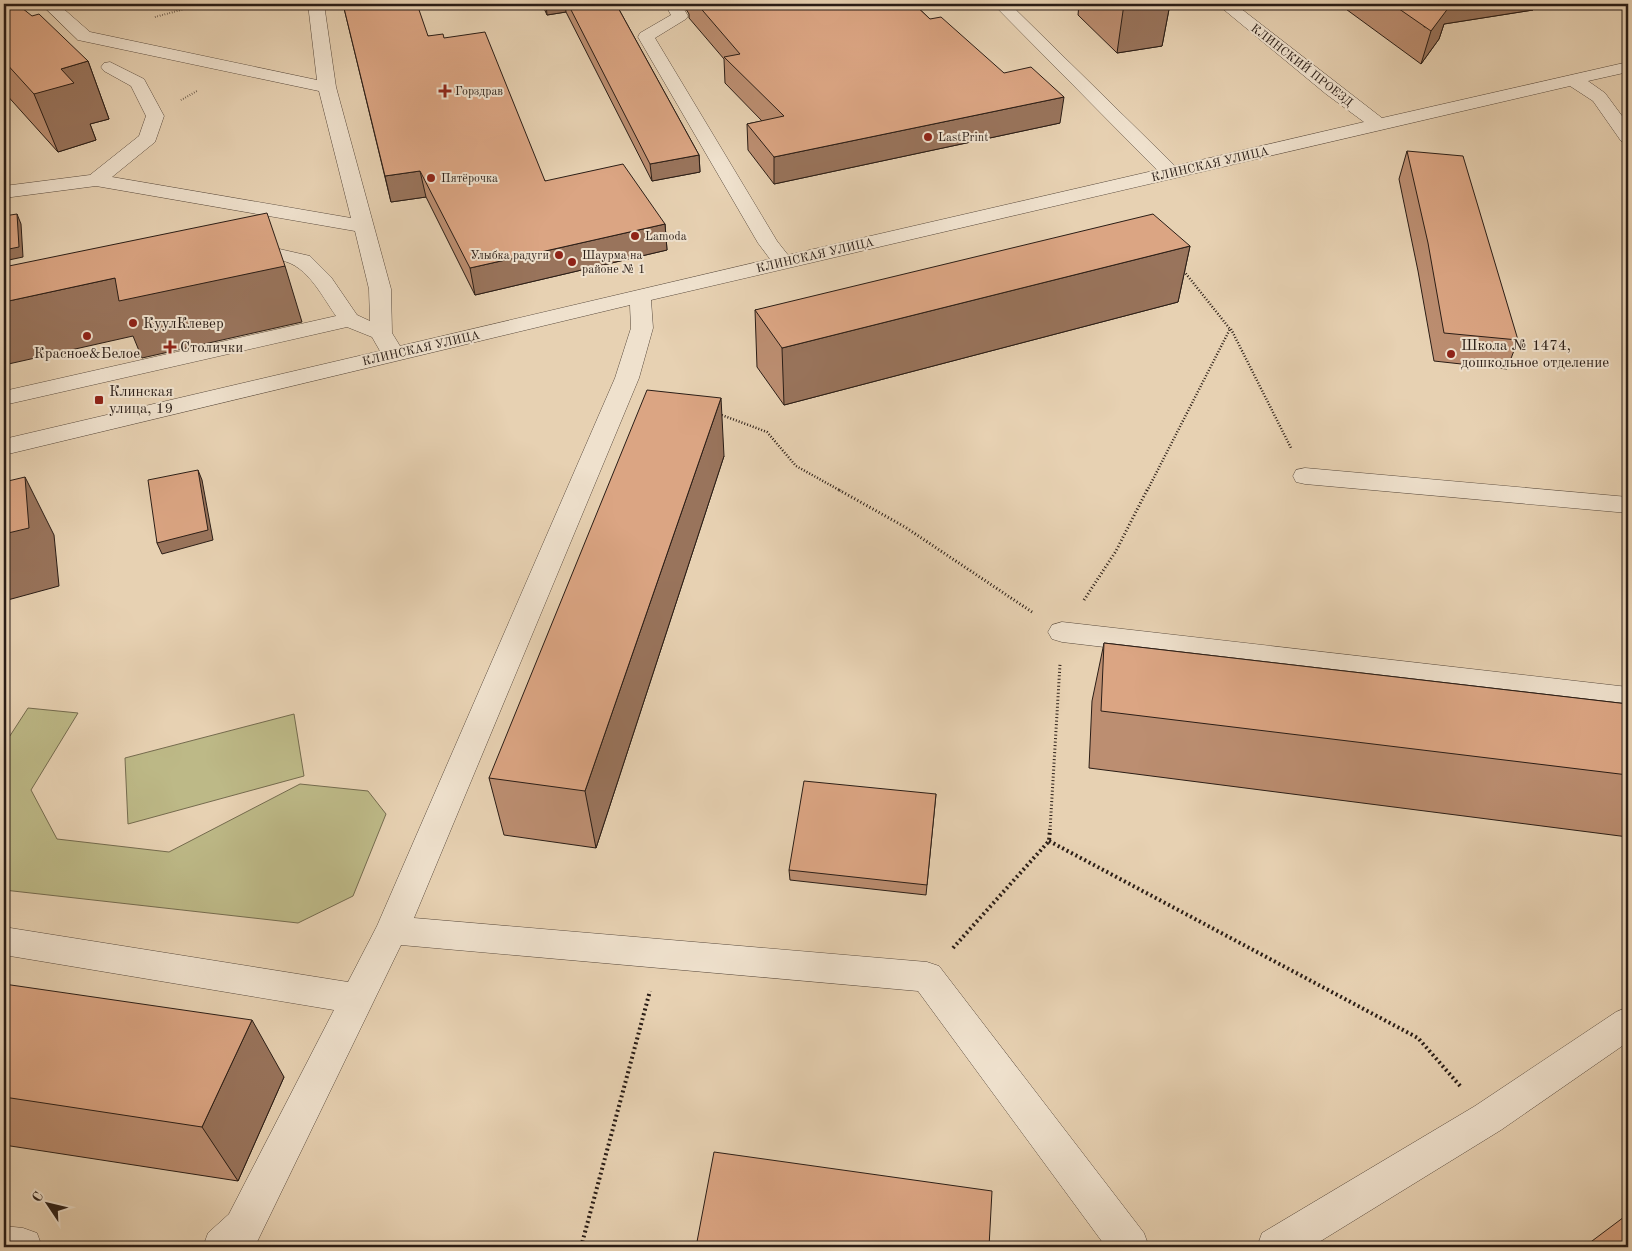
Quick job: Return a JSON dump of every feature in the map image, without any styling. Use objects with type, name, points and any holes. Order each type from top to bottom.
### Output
[{"type":"street","points":[[49,4],[84,36]]},
{"type":"street","points":[[316,4],[327,86],[380,289],[381,333],[393,354]]},
{"type":"street","points":[[673,4],[680,16],[646,37],[768,243],[783,262]]},
{"type":"street","points":[[1001,4],[1172,173]]},
{"type":"street","name":"КЛИНСКИЙ ПРОЕЗД","points":[[1225,4],[1332,90],[1379,125]]},
{"type":"street","points":[[66,42],[84,36],[327,86]]},
{"type":"street","points":[[96,180],[148,138],[156,116],[138,83],[110,67]]},
{"type":"street","name":"КЛИНСКАЯ УЛИЦА","points":[[4,447],[783,262],[1628,68]]},
{"type":"street","points":[[1574,80],[1599,97],[1628,137]]},
{"type":"street","points":[[4,192],[96,180],[363,226]]},
{"type":"street","points":[[226,264],[275,254],[303,260],[323,282],[348,320]]},
{"type":"street","points":[[222,1247],[243,1228],[392,930],[628,378],[642,328],[640,296]]},
{"type":"street","points":[[4,398],[348,320],[381,333]]},
{"type":"street","points":[[1305,476],[1628,505]]},
{"type":"street","points":[[1062,632],[1628,698]]},
{"type":"street","points":[[392,930],[927,977],[1130,1247]]},
{"type":"street","points":[[4,941],[358,999]]},
{"type":"street","points":[[1276,1247],[1488,1118],[1628,1023]]},
{"type":"street","points":[[4,1245],[22,1247]]},
{"type":"path","points":[[155,17],[203,4]]},
{"type":"path","points":[[1182,269],[1230,329],[1305,476]]},
{"type":"path","points":[[927,977],[1049,841],[1062,632],[1116,551],[1230,329]]},
{"type":"path","points":[[711,410],[767,432],[796,466],[905,527],[1062,632]]},
{"type":"path","points":[[1049,841],[1418,1038],[1488,1118]]},
{"type":"path","points":[[581,1247],[660,954]]},
{"type":"shaded area","points":[[28,708],[78,713],[31,790],[57,839],[169,852],[300,784],[368,791],[386,814],[353,896],[298,923],[4,890],[4,745]]},
{"type":"shaded area","points":[[294,714],[304,776],[128,824],[125,758]]},
{"type":"building","points":[[17,4],[32,16],[39,14],[88,61],[61,69],[74,83],[34,94],[4,61],[4,8]]},
{"type":"building","points":[[343,4],[417,4],[428,36],[443,34],[444,38],[485,32],[545,181],[623,164],[665,224],[470,268],[420,171],[385,176]]},
{"type":"building","points":[[568,4],[616,4],[699,155],[650,164]]},
{"type":"building","points":[[697,4],[914,4],[930,19],[941,17],[1004,73],[1031,67],[1064,97],[774,157],[747,124],[784,116],[724,57],[740,54]]},
{"type":"building","points":[[1392,4],[1445,4],[1449,7],[1431,31]]},
{"type":"building","points":[[1407,151],[1463,156],[1518,340],[1444,333],[1428,243]]},
{"type":"building","points":[[267,213],[285,266],[119,301],[115,278],[4,302],[4,267]]},
{"type":"building","points":[[17,214],[19,247],[4,250],[4,216]]},
{"type":"building","points":[[1153,214],[1190,246],[782,348],[755,310]]},
{"type":"building","points":[[647,390],[721,398],[585,791],[489,778]]},
{"type":"building","points":[[198,470],[208,530],[157,543],[148,480]]},
{"type":"building","points":[[25,477],[29,528],[4,534],[4,482]]},
{"type":"building","points":[[1104,643],[1628,704],[1628,775],[1101,711]]},
{"type":"building","points":[[804,781],[936,794],[927,885],[789,870]]},
{"type":"building","points":[[4,984],[252,1020],[202,1127],[4,1097]]},
{"type":"building","points":[[714,1152],[992,1191],[989,1247],[696,1247]]},
{"type":"building","points":[[1628,1214],[1628,1247],[1584,1247]]},
{"type":"place","name":"Горздрав","points":[[445,91]]},
{"type":"place","name":"LastPrint","points":[[928,137]]},
{"type":"place","name":"Пятёрочка","points":[[431,178]]},
{"type":"place","name":"Lamoda","points":[[635,236]]},
{"type":"place","name":"Улыбка радуги","points":[[559,255]]},
{"type":"place","name":"Шаурма на районе № 1","points":[[572,262]]},
{"type":"place","name":"КуулКлевер","points":[[133,323]]},
{"type":"place","name":"Красное&Белое","points":[[87,336]]},
{"type":"place","name":"Столички","points":[[170,347]]},
{"type":"place","name":"Школа № 1474, дошкольное отделение","points":[[1451,354]]},
{"type":"place","name":"Клинская улица, 19","points":[[99,400]]}]
